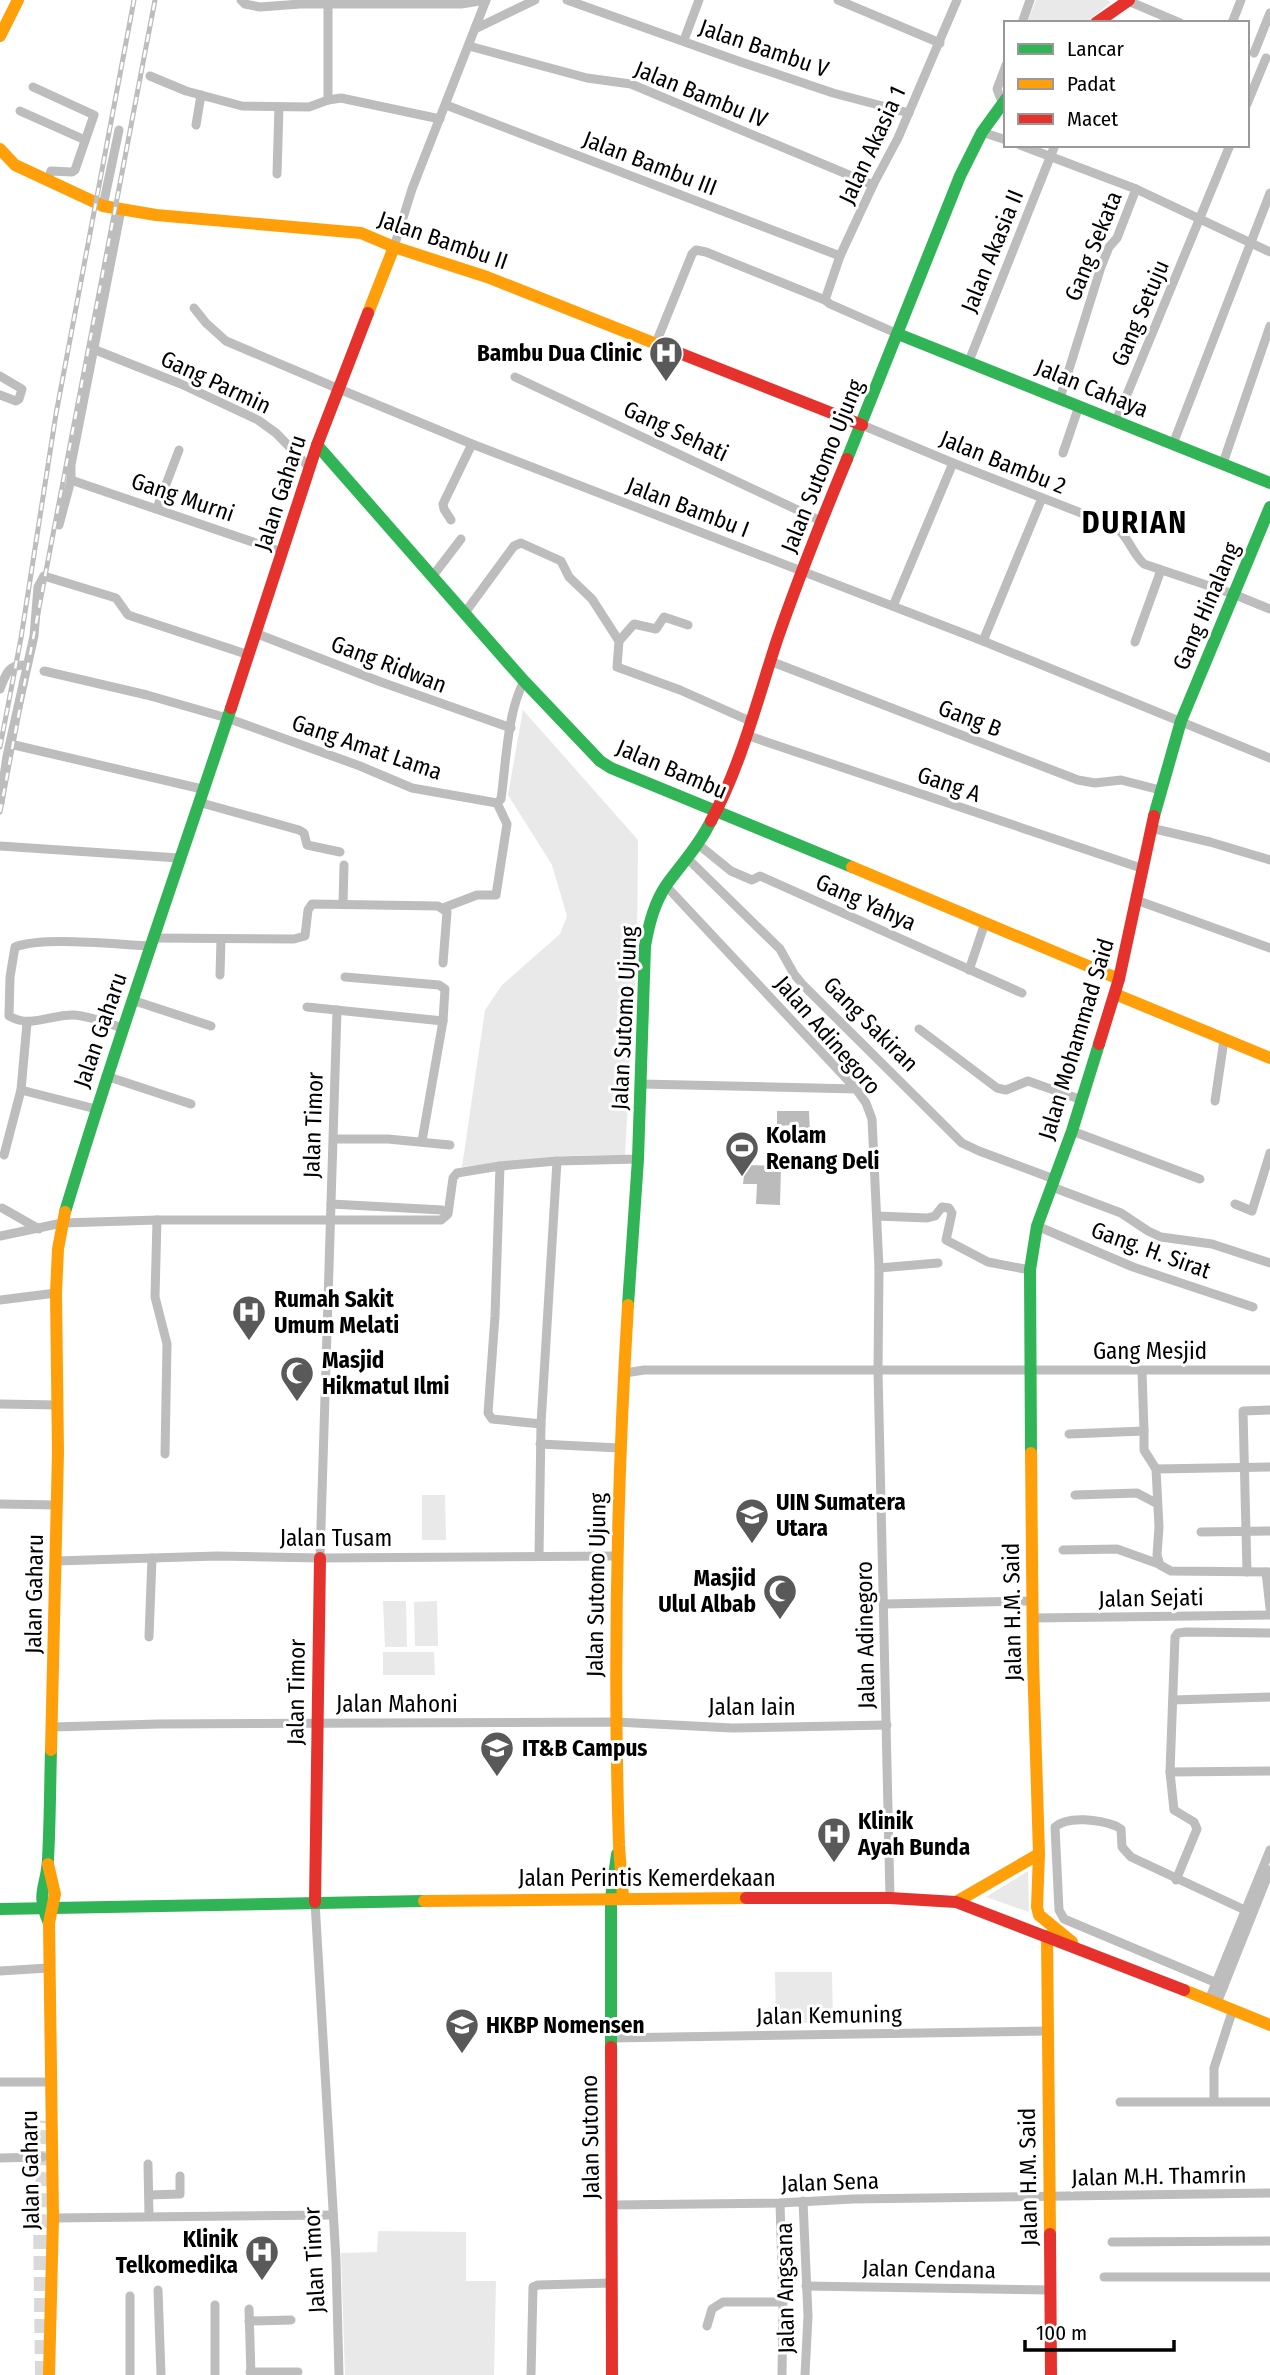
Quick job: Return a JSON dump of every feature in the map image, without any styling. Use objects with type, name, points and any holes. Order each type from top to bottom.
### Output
[{"type":"main road","points":[[0,36],[18,0]]},
{"type":"main road","points":[[1099,21],[1118,6]]},
{"type":"main road","name":"Jalan Sutomo Ujung","points":[[617,1898],[619,1448],[638,1159],[645,946],[649,922],[666,886],[699,845],[719,811],[821,521],[955,189],[982,132],[1004,101]]},
{"type":"main road","name":"Jalan Bambu II","points":[[0,149],[15,165],[103,206],[361,233],[394,247],[487,277],[862,425]]},
{"type":"main road","points":[[0,161],[15,165]]},
{"type":"main road","name":"Jalan Gaharu","points":[[49,1923],[41,1907],[42,1878],[48,1864],[56,1561],[56,1293],[62,1223],[106,1076],[316,449],[394,247]]},
{"type":"main road","name":"Jalan Cahaya","points":[[898,334],[1270,483]]},
{"type":"main road","name":"Jalan Bambu","points":[[316,449],[432,577],[522,684],[592,755],[611,768],[1119,979]]},
{"type":"main road","name":"Gang Hinalang","points":[[1181,721],[1270,507]]},
{"type":"main road","name":"Jalan Mohammad Said","points":[[1030,1370],[1030,1270],[1037,1226],[1072,1131],[1115,994],[1141,868],[1160,790],[1181,721]]},
{"type":"main road","points":[[1115,994],[1270,1058]]},
{"type":"main road","name":"Jalan H.M. Said","points":[[1030,1370],[1035,1773],[1039,1854],[1037,1907],[1039,1915],[1084,1950]]},
{"type":"main road","name":"Jalan Timor","points":[[315,1895],[320,1558]]},
{"type":"main road","points":[[956,1902],[1039,1854]]},
{"type":"main road","name":"Jalan Gaharu","points":[[48,1864],[55,1880],[56,1908],[49,1923],[48,1968],[53,2218],[49,2375]]},
{"type":"main road","name":"Jalan Perintis Kemerdekaan","points":[[0,1909],[315,1895],[890,1898],[956,1902],[1270,2025]]},
{"type":"main road","name":"Jalan Sutomo","points":[[612,2375],[610,2038],[617,1898]]},
{"type":"main road","name":"Jalan H.M. Said","points":[[1046,1937],[1051,2375]]},
{"type":"street","points":[[241,0],[250,6],[260,7],[300,4],[461,5],[486,0]]},
{"type":"street","points":[[394,247],[412,189],[486,0]]},
{"type":"street","points":[[475,29],[535,0]]},
{"type":"street","name":"Jalan Bambu V","points":[[567,0],[833,93],[909,113]]},
{"type":"street","points":[[684,40],[699,0]]},
{"type":"street","points":[[838,0],[940,43]]},
{"type":"street","name":"Jalan Akasia 1","points":[[827,302],[840,256],[909,113],[957,0]]},
{"type":"street","points":[[1023,21],[1030,0]]},
{"type":"street","points":[[1233,21],[1241,0]]},
{"type":"street","points":[[328,5],[328,100]]},
{"type":"street","points":[[1118,6],[1173,21]]},
{"type":"street","points":[[1249,100],[1268,59],[1250,52],[1270,13]]},
{"type":"street","name":"Jalan Bambu IV","points":[[469,46],[587,78],[631,84],[873,186]]},
{"type":"street","points":[[1004,70],[997,89],[1004,101]]},
{"type":"street","points":[[150,76],[235,104],[309,107],[341,98],[440,119]]},
{"type":"street","points":[[33,87],[93,113],[75,170],[51,171],[48,180]]},
{"type":"street","points":[[195,125],[201,95]]},
{"type":"street","name":"Jalan Bambu III","points":[[446,105],[840,256]]},
{"type":"street","points":[[277,174],[278,107]]},
{"type":"street","points":[[20,111],[85,140]]},
{"type":"street","points":[[103,206],[118,130]]},
{"type":"street","points":[[982,132],[1004,139]]},
{"type":"street","points":[[1026,147],[1136,189],[1270,252]]},
{"type":"street","name":"Jalan Akasia II","points":[[969,361],[1054,147]]},
{"type":"street","name":"Gang Setuju","points":[[1115,421],[1229,147]]},
{"type":"street","name":"Gang Sekata","points":[[1060,398],[1101,267],[1109,247],[1117,238],[1136,189]]},
{"type":"street","points":[[1173,444],[1270,193]]},
{"type":"street","points":[[59,525],[71,480],[71,465],[121,209]]},
{"type":"street","points":[[656,343],[696,250],[827,302],[898,334]]},
{"type":"street","name":"Jalan Bambu I","points":[[194,308],[226,341],[339,389],[472,444],[983,641],[1270,758]]},
{"type":"street","points":[[1223,463],[1270,326]]},
{"type":"street","name":"Gang Parmin","points":[[93,349],[181,384],[258,420],[276,433],[310,467]]},
{"type":"street","points":[[0,376],[22,389],[16,401],[0,395]]},
{"type":"street","name":"Gang Sehati","points":[[515,377],[821,521]]},
{"type":"street","points":[[1063,453],[1079,406]]},
{"type":"street","name":"Jalan Bambu 2","points":[[862,425],[1117,528],[1123,533],[1134,554],[1142,561],[1270,609]]},
{"type":"street","points":[[451,520],[443,504],[472,444]]},
{"type":"street","points":[[157,508],[179,450]]},
{"type":"street","points":[[893,606],[953,463]]},
{"type":"street","name":"Gang Murni","points":[[71,480],[282,552]]},
{"type":"street","points":[[983,641],[1042,498]]},
{"type":"street","points":[[432,577],[461,539]]},
{"type":"street","points":[[464,614],[514,546],[521,543],[564,563],[569,577],[592,598],[618,641],[617,667],[680,690],[750,721]]},
{"type":"street","points":[[1135,642],[1161,570]]},
{"type":"street","points":[[0,803],[34,636],[38,587],[44,576],[116,598],[128,615],[249,655]]},
{"type":"street","points":[[618,641],[634,624],[656,629],[664,617],[688,625]]},
{"type":"street","name":"Gang Ridwan","points":[[256,634],[511,728]]},
{"type":"street","name":"Gang B","points":[[770,661],[1078,780],[1096,783],[1121,780],[1160,790]]},
{"type":"street","points":[[0,690],[7,670],[16,664],[26,665]]},
{"type":"street","name":"Gang Amat Lama","points":[[44,671],[147,695],[227,718],[360,766],[412,788],[497,803]]},
{"type":"street","points":[[122,1028],[71,1015],[27,1023],[13,1019],[8,1012],[15,947],[31,943],[301,938],[306,933],[310,906],[316,904],[443,908],[477,895],[496,895],[507,824],[497,803],[501,799],[511,728],[522,684]]},
{"type":"street","name":"Gang A","points":[[746,735],[1141,868]]},
{"type":"street","points":[[10,744],[202,789]]},
{"type":"street","points":[[198,802],[299,830],[304,833],[307,845],[340,852]]},
{"type":"street","points":[[1151,828],[1270,860]]},
{"type":"street","name":"Gang Yahya","points":[[699,845],[740,876],[752,880],[760,876],[1022,993]]},
{"type":"street","points":[[0,846],[179,858]]},
{"type":"street","name":"Gang Sakiran","points":[[688,859],[780,949],[803,985],[962,1143],[1121,1213],[1161,1237],[1212,1244],[1270,1263]]},
{"type":"street","points":[[343,904],[344,865]]},
{"type":"street","name":"Jalan Adinegoro","points":[[666,886],[856,1089],[866,1103],[872,1119],[879,1268],[878,1371],[890,1898]]},
{"type":"street","points":[[1136,900],[1270,948]]},
{"type":"street","points":[[443,908],[447,912],[443,963]]},
{"type":"street","points":[[969,970],[985,923]]},
{"type":"street","points":[[220,975],[221,939]]},
{"type":"street","points":[[345,977],[443,986],[443,1021],[422,1141]]},
{"type":"street","points":[[132,1000],[211,1026]]},
{"type":"street","points":[[307,1007],[443,1021]]},
{"type":"street","name":"Jalan Timor","points":[[320,1558],[337,1010]]},
{"type":"street","points":[[4,1155],[21,1090],[27,1023]]},
{"type":"street","points":[[919,1029],[997,1088],[1006,1090],[1028,1081],[1082,1100]]},
{"type":"street","points":[[1214,1101],[1224,1040]]},
{"type":"street","points":[[106,1076],[191,1104]]},
{"type":"street","points":[[641,1084],[856,1089]]},
{"type":"street","points":[[21,1090],[96,1109]]},
{"type":"street","points":[[1072,1131],[1199,1179]]},
{"type":"street","points":[[334,1139],[422,1141],[450,1145]]},
{"type":"street","points":[[1235,1204],[1252,1211],[1270,1153]]},
{"type":"street","points":[[0,1236],[62,1223],[157,1220],[441,1220],[448,1214],[455,1175],[499,1166],[615,1157],[638,1159]]},
{"type":"street","points":[[539,1556],[540,1444],[557,1161]]},
{"type":"street","points":[[499,1166],[495,1316],[488,1413],[492,1419],[541,1424]]},
{"type":"street","points":[[331,1204],[442,1210]]},
{"type":"street","points":[[877,1216],[927,1218],[935,1216],[942,1207],[949,1208],[952,1213],[946,1240],[988,1262],[1030,1270]]},
{"type":"street","points":[[2,1208],[39,1229]]},
{"type":"street","points":[[157,1220],[155,1297],[167,1344],[165,1454]]},
{"type":"street","name":"Gang. H. Sirat","points":[[1037,1226],[1133,1267],[1253,1307]]},
{"type":"street","points":[[879,1268],[939,1263]]},
{"type":"street","points":[[0,1300],[56,1293]]},
{"type":"street","points":[[625,1373],[643,1370],[878,1371]]},
{"type":"street","name":"Gang Mesjid","points":[[878,1371],[1270,1370]]},
{"type":"street","points":[[1142,1371],[1144,1450],[1156,1469],[1159,1564]]},
{"type":"street","points":[[0,1404],[58,1405]]},
{"type":"street","points":[[1247,1572],[1243,1411],[1270,1410]]},
{"type":"street","points":[[1069,1434],[1144,1432]]},
{"type":"street","points":[[540,1444],[619,1448]]},
{"type":"street","points":[[1156,1469],[1270,1467]]},
{"type":"street","points":[[1075,1495],[1137,1493],[1156,1503]]},
{"type":"street","points":[[0,1504],[56,1505]]},
{"type":"street","points":[[1201,1532],[1270,1531]]},
{"type":"street","points":[[1063,1550],[1117,1549],[1171,1571],[1268,1572],[1270,1608]]},
{"type":"street","name":"Jalan Tusam","points":[[56,1561],[217,1556],[617,1556]]},
{"type":"street","points":[[149,1637],[152,1558]]},
{"type":"street","points":[[884,1604],[1033,1601]]},
{"type":"street","name":"Jalan Sejati","points":[[1034,1618],[1270,1615]]},
{"type":"street","points":[[1176,1880],[1197,1829],[1194,1822],[1174,1811],[1170,1772],[1174,1641],[1178,1633],[1270,1633]]},
{"type":"street","points":[[1173,1700],[1270,1697]]},
{"type":"street","name":"Jalan Mahoni","points":[[52,1727],[616,1722]]},
{"type":"street","name":"Jalan Iain","points":[[616,1722],[732,1728],[887,1725]]},
{"type":"street","points":[[1170,1772],[1270,1771]]},
{"type":"street","points":[[1220,1984],[1064,1919],[1058,1900],[1055,1827],[1073,1820],[1115,1826],[1121,1829],[1122,1847],[1127,1854],[1176,1880],[1247,1911]]},
{"type":"street","points":[[1220,1984],[1270,1850]]},
{"type":"street","points":[[1213,2001],[1270,1870]]},
{"type":"street","name":"Jalan Timor","points":[[315,1895],[340,2375]]},
{"type":"street","points":[[0,1970],[48,1968]]},
{"type":"street","points":[[1214,2101],[1214,2068],[1233,2009]]},
{"type":"street","name":"Jalan Kemuning","points":[[610,2038],[1047,2031]]},
{"type":"street","points":[[0,2082],[51,2082]]},
{"type":"street","points":[[1120,2102],[1270,2102]]},
{"type":"street","points":[[0,2158],[43,2157]]},
{"type":"street","points":[[148,2164],[149,2216]]},
{"type":"street","points":[[149,2195],[181,2194],[180,2176]]},
{"type":"street","name":"Jalan M.H. Thamrin","points":[[1049,2197],[1270,2193]]},
{"type":"street","name":"Jalan Sena","points":[[612,2205],[1049,2197]]},
{"type":"street","name":"Jalan Angsana","points":[[803,2201],[808,2316],[806,2375]]},
{"type":"street","name":"Jalan Angsana","points":[[780,2203],[782,2375]]},
{"type":"street","points":[[53,2218],[333,2215]]},
{"type":"street","points":[[1112,2242],[1270,2241]]},
{"type":"street","points":[[1104,2277],[1270,2277]]},
{"type":"street","points":[[531,2375],[533,2287],[611,2283]]},
{"type":"street","name":"Jalan Cendana","points":[[806,2286],[1050,2290]]},
{"type":"street","points":[[158,2291],[161,2375]]},
{"type":"street","points":[[130,2296],[130,2375]]},
{"type":"street","points":[[707,2326],[712,2309],[723,2302],[783,2302]]},
{"type":"street","points":[[215,2305],[215,2375]]},
{"type":"street","points":[[249,2309],[251,2373],[298,2372]]},
{"type":"street","points":[[249,2321],[291,2320]]},
{"type":"shaded area","points":[[1036,0],[1111,2],[1088,21],[1028,21]]},
{"type":"shaded area","points":[[523,710],[638,840],[637,949],[625,1155],[560,1156],[462,1167],[485,1010],[502,985],[560,934],[567,916],[552,865],[508,795]]},
{"type":"shaded area","points":[[777,1111],[809,1111],[810,1133],[794,1133],[793,1125],[777,1126]]},
{"type":"shaded area","points":[[745,1165],[781,1166],[780,1205],[756,1204],[757,1184],[743,1184]]},
{"type":"shaded area","points":[[422,1495],[445,1495],[446,1540],[422,1540]]},
{"type":"shaded area","points":[[383,1601],[406,1601],[407,1647],[385,1647]]},
{"type":"shaded area","points":[[437,1601],[438,1646],[415,1646],[414,1602]]},
{"type":"shaded area","points":[[383,1652],[434,1652],[435,1675],[383,1675]]},
{"type":"shaded area","points":[[1028,1871],[1029,1912],[986,1897]]},
{"type":"shaded area","points":[[775,1972],[832,1972],[833,2022],[776,2023]]},
{"type":"shaded area","points":[[378,2231],[466,2232],[466,2281],[496,2281],[494,2375],[345,2375],[341,2253],[377,2252]]},
{"type":"tunnel","points":[[42,2375],[40,2217],[47,2121]]},
{"type":"railway","points":[[0,747],[21,638],[56,414],[134,0]]},
{"type":"railway","points":[[0,812],[155,0]]},
{"type":"traffic: fast","points":[[847,459],[960,176],[982,132],[1004,102]]},
{"type":"traffic: fast","points":[[898,334],[1270,483]]},
{"type":"traffic: fast","points":[[317,445],[524,681],[600,761],[611,768],[852,867]]},
{"type":"traffic: fast","points":[[1154,816],[1181,721],[1270,507]]},
{"type":"traffic: fast","points":[[65,1212],[125,1023],[231,708]]},
{"type":"traffic: fast","points":[[628,1305],[638,1159],[645,946],[662,891],[696,847],[711,821]]},
{"type":"traffic: fast","points":[[1031,1453],[1030,1270],[1037,1226],[1072,1131],[1099,1044]]},
{"type":"traffic: fast","points":[[49,1923],[42,1897],[48,1859],[51,1750]]},
{"type":"traffic: fast","points":[[611,2047],[611,1898],[617,1854]]},
{"type":"traffic: fast","points":[[0,1909],[424,1901]]},
{"type":"traffic: slow","points":[[0,36],[18,0]]},
{"type":"traffic: slow","points":[[0,149],[15,165],[103,206],[156,215],[361,233],[394,247],[368,313]]},
{"type":"traffic: slow","points":[[394,247],[487,277],[669,349]]},
{"type":"traffic: slow","points":[[852,867],[1119,979]]},
{"type":"traffic: slow","points":[[1115,994],[1270,1058]]},
{"type":"traffic: slow","points":[[51,1750],[58,1452],[56,1293],[58,1249],[65,1212]]},
{"type":"traffic: slow","points":[[623,1898],[617,1778],[616,1642],[621,1440],[628,1305]]},
{"type":"traffic: slow","points":[[1031,1453],[1033,1660],[1039,1854],[1037,1907],[1039,1915],[1072,1942]]},
{"type":"traffic: slow","points":[[956,1902],[1039,1854]]},
{"type":"traffic: slow","points":[[48,1864],[55,1894],[49,1923],[53,2218],[49,2375]]},
{"type":"traffic: slow","points":[[424,1901],[746,1898]]},
{"type":"traffic: slow","points":[[1047,1936],[1050,2234]]},
{"type":"traffic: slow","points":[[1184,1990],[1270,2025]]},
{"type":"traffic: jam","points":[[1099,21],[1129,0]]},
{"type":"traffic: jam","points":[[231,708],[317,445],[368,313]]},
{"type":"traffic: jam","points":[[669,349],[862,425]]},
{"type":"traffic: jam","points":[[711,821],[740,755],[785,617],[847,459]]},
{"type":"traffic: jam","points":[[1099,1044],[1119,979],[1154,816]]},
{"type":"traffic: jam","points":[[315,1902],[320,1558]]},
{"type":"traffic: jam","points":[[746,1898],[890,1898],[956,1902],[1184,1990]]},
{"type":"traffic: jam","points":[[611,2047],[612,2375]]},
{"type":"traffic: jam","points":[[1050,2234],[1051,2375]]},
{"type":"place","name":"Bambu Dua Clinic","points":[[666,383]]},
{"type":"place","name":"Kolam Renang Deli","points":[[742,1178]]},
{"type":"place","name":"Rumah Sakit Umum Melati","points":[[249,1342]]},
{"type":"place","name":"Masjid Hikmatul Ilmi","points":[[297,1403]]},
{"type":"place","name":"UIN Sumatera Utara","points":[[752,1545]]},
{"type":"place","name":"Masjid Ulul Albab","points":[[780,1621]]},
{"type":"place","name":"IT&B Campus","points":[[497,1778]]},
{"type":"place","name":"Klinik Ayah Bunda","points":[[834,1864]]},
{"type":"place","name":"HKBP Nomensen","points":[[462,2055]]},
{"type":"place","name":"Klinik Telkomedika","points":[[262,2282]]},
{"type":"district","name":"DURIAN","points":[[1135,523]]}]
